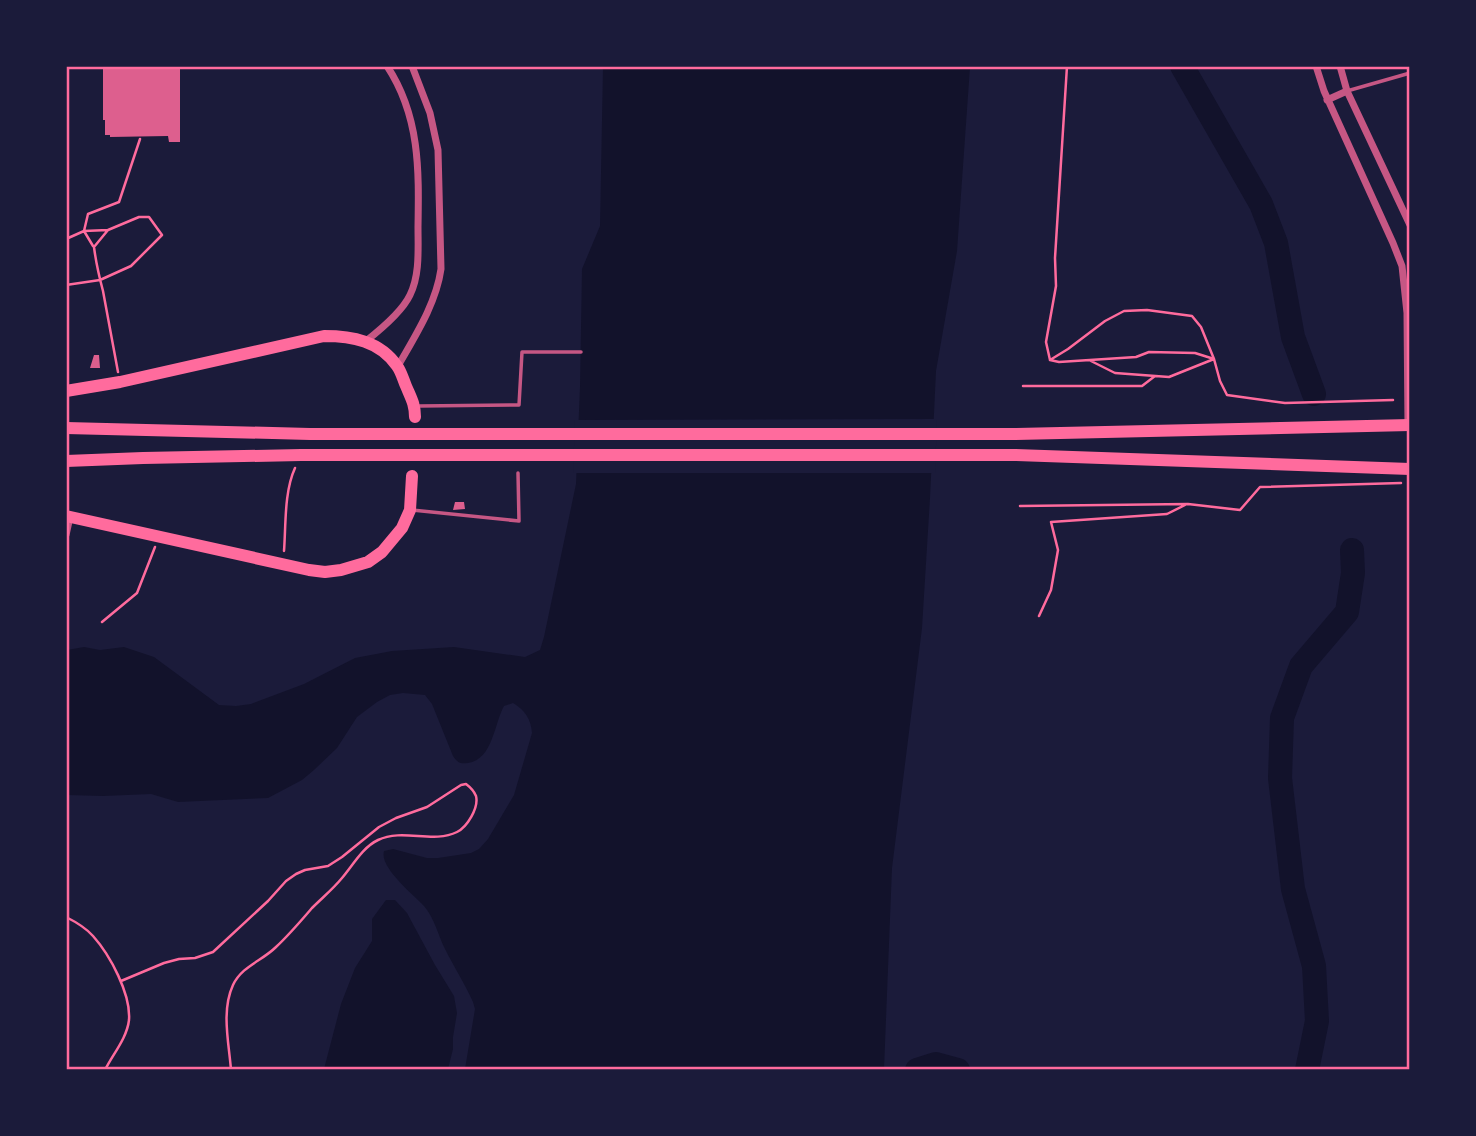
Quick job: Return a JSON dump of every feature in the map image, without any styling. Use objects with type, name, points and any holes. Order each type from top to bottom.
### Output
[{"type":"highway","points":[[66,390],[120,382],[324,336],[345,336],[366,341],[384,351],[398,366],[415,412]]},
{"type":"highway","points":[[66,428],[310,434],[1015,434],[1409,427]]},
{"type":"highway","points":[[66,461],[306,456],[1015,455],[1409,469]]},
{"type":"highway","points":[[68,516],[283,565],[325,572],[368,562],[382,552],[402,528],[410,510],[412,476]]},
{"type":"street","points":[[366,341],[409,299],[414,286],[418,249],[419,166],[414,132],[404,96],[387,66]]},
{"type":"street","points":[[398,366],[432,302],[441,269],[439,150],[430,113],[412,66]]},
{"type":"street","points":[[1316,66],[1327,100],[1402,266],[1407,313],[1409,427]]},
{"type":"street","points":[[1339,66],[1347,91],[1409,225]]},
{"type":"street","points":[[1327,100],[1347,91]]},
{"type":"street","points":[[66,536],[68,516]]},
{"type":"lane","points":[[1347,91],[1409,73]]},
{"type":"lane","points":[[415,412],[519,405],[522,352],[581,352]]},
{"type":"lane","points":[[410,510],[519,521],[518,473]]},
{"type":"path","points":[[1050,360],[1046,342],[1056,286],[1055,258],[1067,66]]},
{"type":"path","points":[[83,231],[88,214],[119,202],[140,139]]},
{"type":"path","points":[[66,239],[83,231],[108,230],[139,217],[149,217],[162,235],[131,266],[100,279],[66,285]]},
{"type":"path","points":[[94,247],[108,230]]},
{"type":"path","points":[[83,231],[94,247],[120,382]]},
{"type":"path","points":[[1050,360],[1124,310],[1147,310],[1192,316],[1201,327],[1227,395],[1285,403],[1393,400]]},
{"type":"path","points":[[1050,360],[1059,362],[1136,357],[1149,352],[1195,353],[1214,359]]},
{"type":"path","points":[[1089,360],[1115,373],[1169,377],[1214,359]]},
{"type":"path","points":[[1023,386],[1142,386],[1155,376]]},
{"type":"path","points":[[283,565],[292,475],[306,456]]},
{"type":"path","points":[[1020,506],[1188,504],[1240,510],[1260,487],[1401,483]]},
{"type":"path","points":[[1039,616],[1051,590],[1058,550],[1051,522],[1167,514],[1188,504]]},
{"type":"path","points":[[102,622],[137,593],[159,537]]},
{"type":"path","points":[[121,981],[164,963],[213,952],[296,874],[328,866],[388,822],[427,807],[461,785],[466,784],[471,788],[476,797],[476,805],[464,827],[448,835],[392,836],[369,845],[341,880],[278,946],[239,975],[227,1004],[231,1069]]},
{"type":"path","points":[[66,917],[92,934],[121,981],[127,1001],[127,1030],[105,1069]]},
{"type":"shaded area","points":[[603,67],[970,67],[957,251],[936,371],[922,628],[892,868],[884,1069],[465,1069],[475,1009],[473,1002],[431,916],[392,872],[387,865],[384,851],[393,849],[427,858],[438,858],[471,853],[488,839],[514,795],[532,733],[527,715],[513,703],[504,706],[492,740],[483,755],[468,763],[459,762],[453,756],[432,704],[425,695],[403,693],[390,695],[357,717],[337,748],[314,770],[302,780],[268,798],[178,802],[151,794],[67,795],[67,650],[84,647],[100,650],[124,647],[154,657],[219,705],[236,706],[251,704],[304,684],[355,658],[392,651],[454,647],[525,657],[540,650],[576,484],[582,269],[600,226]]},
{"type":"shaded area","points":[[386,900],[395,900],[407,913],[454,996],[457,1013],[448,1069],[324,1069],[341,1004],[355,968],[372,941],[372,919]]},
{"type":"pier","points":[[937,419],[935,473],[573,473],[575,420]]},
{"type":"building","points":[[103,66],[180,66],[180,142],[169,142],[168,136],[105,135]]},
{"type":"building","points":[[94,355],[99,355],[100,368],[90,368]]},
{"type":"building","points":[[455,502],[464,502],[465,509],[453,510]]},
{"type":"waterway","points":[[1182,66],[1261,204],[1276,243],[1293,337],[1314,394]]},
{"type":"waterway","points":[[1307,1070],[1317,1021],[1314,966],[1293,889],[1280,778],[1282,718],[1301,666],[1347,612],[1353,573],[1352,550]]},
{"type":"waterway","points":[[917,1070],[936,1064],[958,1070]]}]
